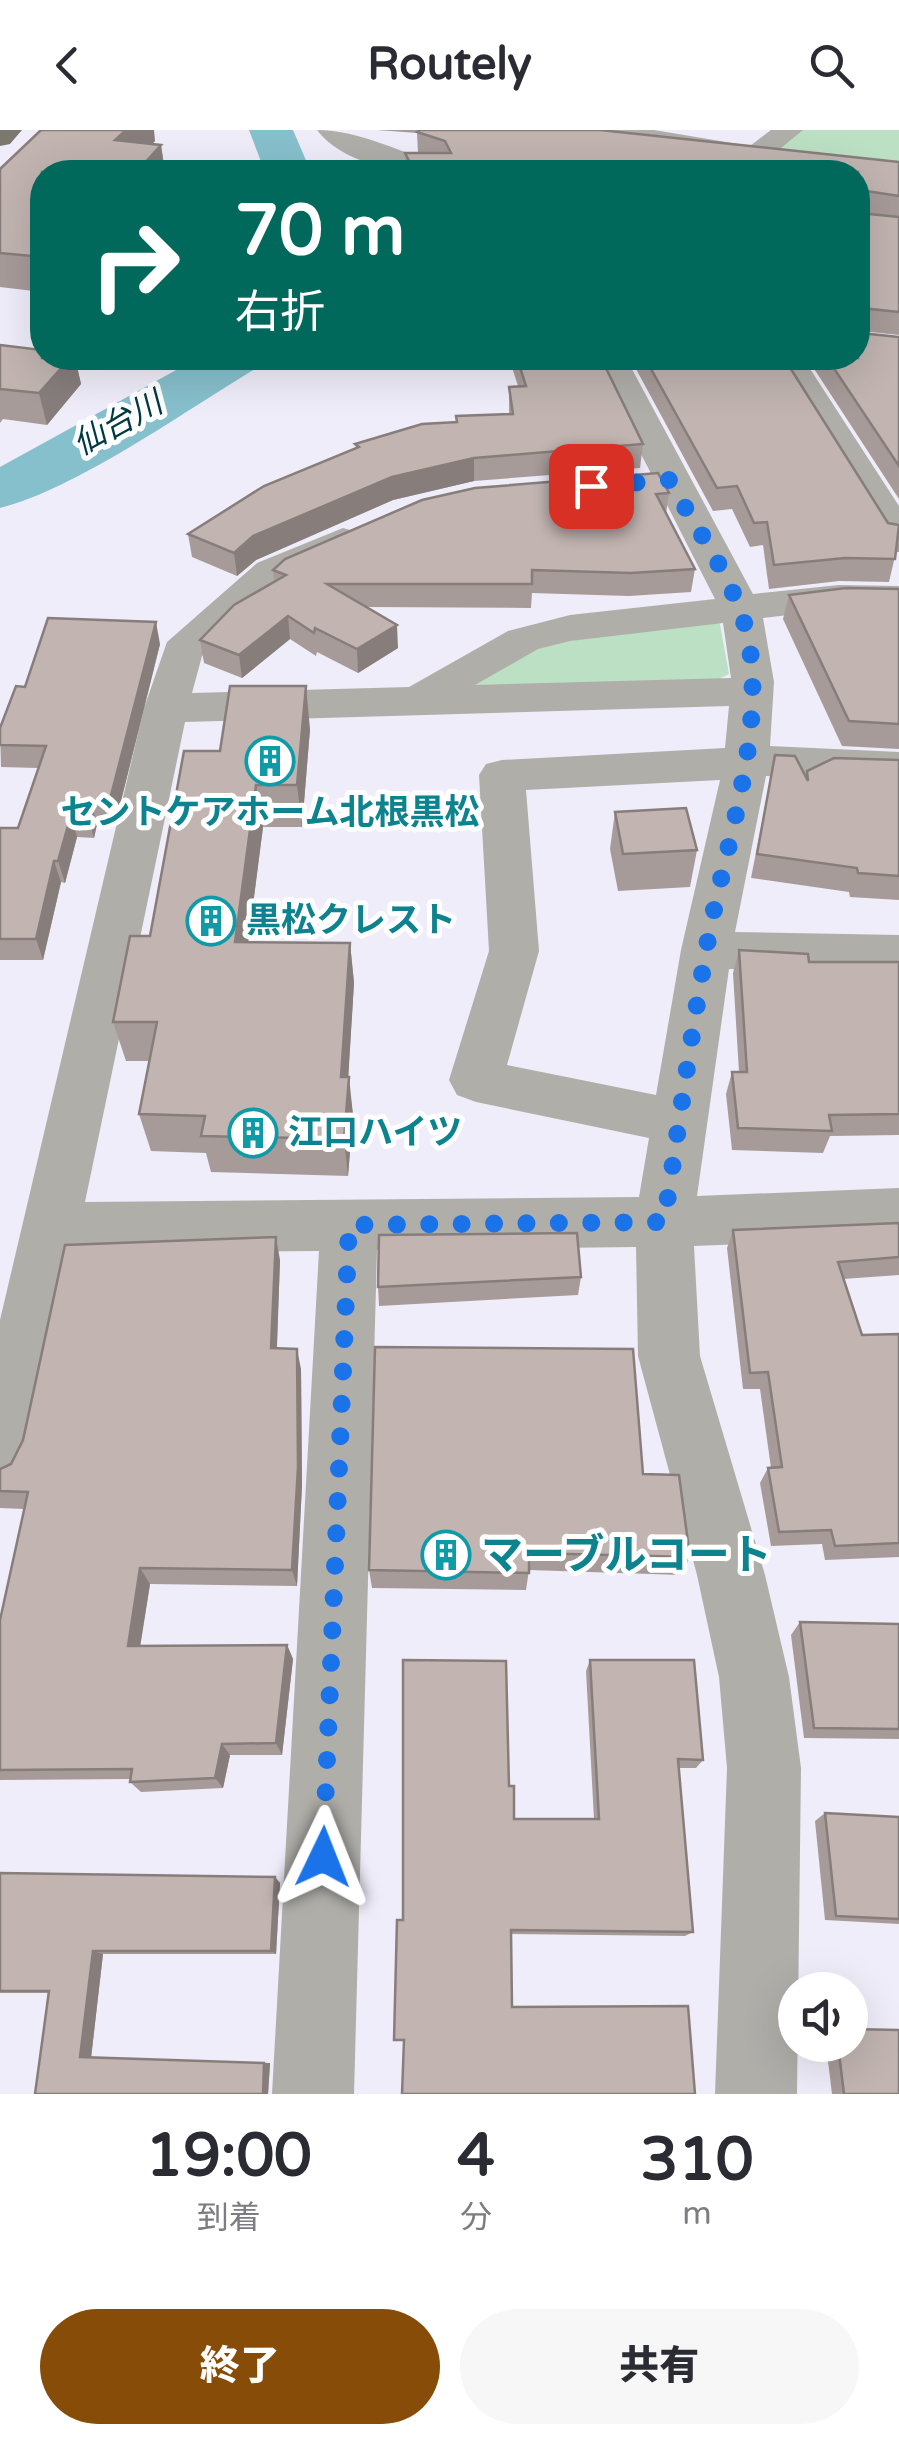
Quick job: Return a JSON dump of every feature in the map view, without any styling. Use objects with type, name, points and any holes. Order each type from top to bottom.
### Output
[{"type":"main road","points":[[0,138],[8,130]]},
{"type":"street","points":[[331,130],[353,146],[397,160]]},
{"type":"street","points":[[603,130],[756,156],[789,130]]},
{"type":"street","points":[[619,370],[649,481],[738,606],[749,641],[746,760],[706,950],[664,1222],[669,1356],[732,1576],[754,1677],[764,1768],[756,2094]]},
{"type":"street","points":[[794,370],[899,536]]},
{"type":"street","points":[[852,461],[899,458]]},
{"type":"street","points":[[0,1457],[166,708],[182,651],[271,571],[374,527]]},
{"type":"street","points":[[419,698],[524,640],[641,616],[839,597],[899,598]]},
{"type":"street","points":[[166,708],[750,691]]},
{"type":"street","points":[[680,1122],[476,1080],[514,951],[502,775],[704,767],[746,760],[899,767]]},
{"type":"street","points":[[706,950],[899,954]]},
{"type":"street","points":[[51,1228],[664,1222],[899,1213]]},
{"type":"street","points":[[313,2094],[349,1225]]},
{"type":"green space","points":[[801,130],[899,130],[899,184],[870,176],[870,160],[761,160]]},
{"type":"green space","points":[[719,619],[729,674],[713,682],[477,689],[469,681],[534,646]]},
{"type":"building","points":[[41,130],[126,130],[115,140],[161,145],[148,160],[30,160],[30,256],[0,253],[0,169]]},
{"type":"building","points":[[600,130],[899,162],[899,196],[870,192],[870,160],[409,160],[405,153],[451,153],[445,141],[417,132]]},
{"type":"building","points":[[870,214],[899,217],[899,312],[870,309]]},
{"type":"building","points":[[870,334],[899,337],[899,466],[835,370],[870,370]]},
{"type":"building","points":[[0,345],[30,349],[30,370],[59,370],[39,393],[0,389]]},
{"type":"building","points":[[521,370],[607,370],[643,444],[474,458],[392,477],[253,536],[234,553],[188,534],[264,486],[359,447],[355,444],[422,424],[457,422],[456,416],[513,414],[509,387],[526,386]]},
{"type":"building","points":[[652,370],[792,370],[888,523],[899,525],[895,559],[845,558],[774,565],[767,522],[754,523],[737,486],[717,488]]},
{"type":"building","points":[[658,473],[669,493],[656,494],[695,569],[631,573],[532,570],[532,584],[327,584],[397,625],[357,649],[315,628],[314,633],[288,616],[239,655],[200,640],[234,605],[286,575],[273,570],[285,559],[422,500],[475,488]]},
{"type":"building","points":[[846,588],[899,589],[899,724],[849,721],[789,595]]},
{"type":"building","points":[[48,618],[156,622],[109,803],[91,802],[88,816],[71,815],[58,861],[54,861],[36,939],[0,939],[0,828],[18,828],[46,746],[0,745],[0,728],[16,686],[25,687]]},
{"type":"building","points":[[230,686],[306,686],[297,785],[256,785],[235,942],[350,943],[341,1077],[349,1077],[344,1139],[201,1136],[205,1116],[139,1114],[157,1022],[113,1022],[130,936],[150,936],[184,751],[220,751]]},
{"type":"building","points":[[775,755],[795,756],[808,781],[807,771],[834,758],[899,760],[899,876],[858,873],[857,868],[757,854]]},
{"type":"building","points":[[686,808],[697,850],[623,854],[615,812]]},
{"type":"building","points":[[739,950],[808,954],[809,962],[899,962],[899,1114],[829,1115],[832,1131],[738,1128],[732,1072],[747,1072]]},
{"type":"building","points":[[899,1223],[899,1257],[838,1262],[862,1335],[899,1334],[899,1543],[835,1546],[831,1530],[779,1532],[768,1468],[782,1467],[768,1372],[750,1373],[733,1230]]},
{"type":"building","points":[[577,1233],[581,1277],[378,1287],[379,1235]]},
{"type":"building","points":[[276,1237],[271,1348],[297,1349],[298,1467],[292,1570],[140,1568],[128,1646],[287,1645],[276,1743],[222,1744],[215,1778],[130,1782],[132,1769],[0,1770],[0,1620],[28,1492],[0,1491],[0,1469],[11,1464],[23,1440],[65,1245]]},
{"type":"building","points":[[375,1347],[633,1349],[643,1474],[679,1475],[690,1557],[529,1553],[529,1573],[369,1570]]},
{"type":"building","points":[[800,1622],[899,1624],[899,1729],[814,1728]]},
{"type":"building","points":[[403,1660],[506,1661],[509,1786],[514,1786],[514,1819],[599,1819],[590,1660],[694,1660],[703,1760],[678,1759],[693,1932],[511,1930],[512,2007],[688,2006],[695,2094],[402,2094],[404,2040],[394,2040],[397,1920],[403,1920]]},
{"type":"building","points":[[825,1813],[899,1817],[899,1919],[836,1916]]},
{"type":"building","points":[[0,1873],[275,1877],[271,1951],[93,1951],[80,2057],[264,2063],[263,2094],[35,2094],[49,1991],[0,1991]]},
{"type":"building","points":[[868,2029],[899,2030],[899,2094],[844,2094],[840,2062],[868,2062]]},
{"type":"waterway","name":"仙台川","points":[[271,130],[283,160]]},
{"type":"waterway","name":"仙台川","points":[[0,490],[102,437],[216,370]]},
{"type":"place","name":"セントケアホーム北根黒松","points":[[270,761]]},
{"type":"place","name":"黒松クレスト","points":[[211,921]]},
{"type":"place","name":"江口ハイツ","points":[[253,1133]]},
{"type":"place","name":"マーブルコート","points":[[446,1555]]},
{"type":"route","points":[[323,1857],[349,1225],[664,1222],[706,950],[746,760],[753,682],[749,641],[738,606],[669,480],[591,486]]}]
